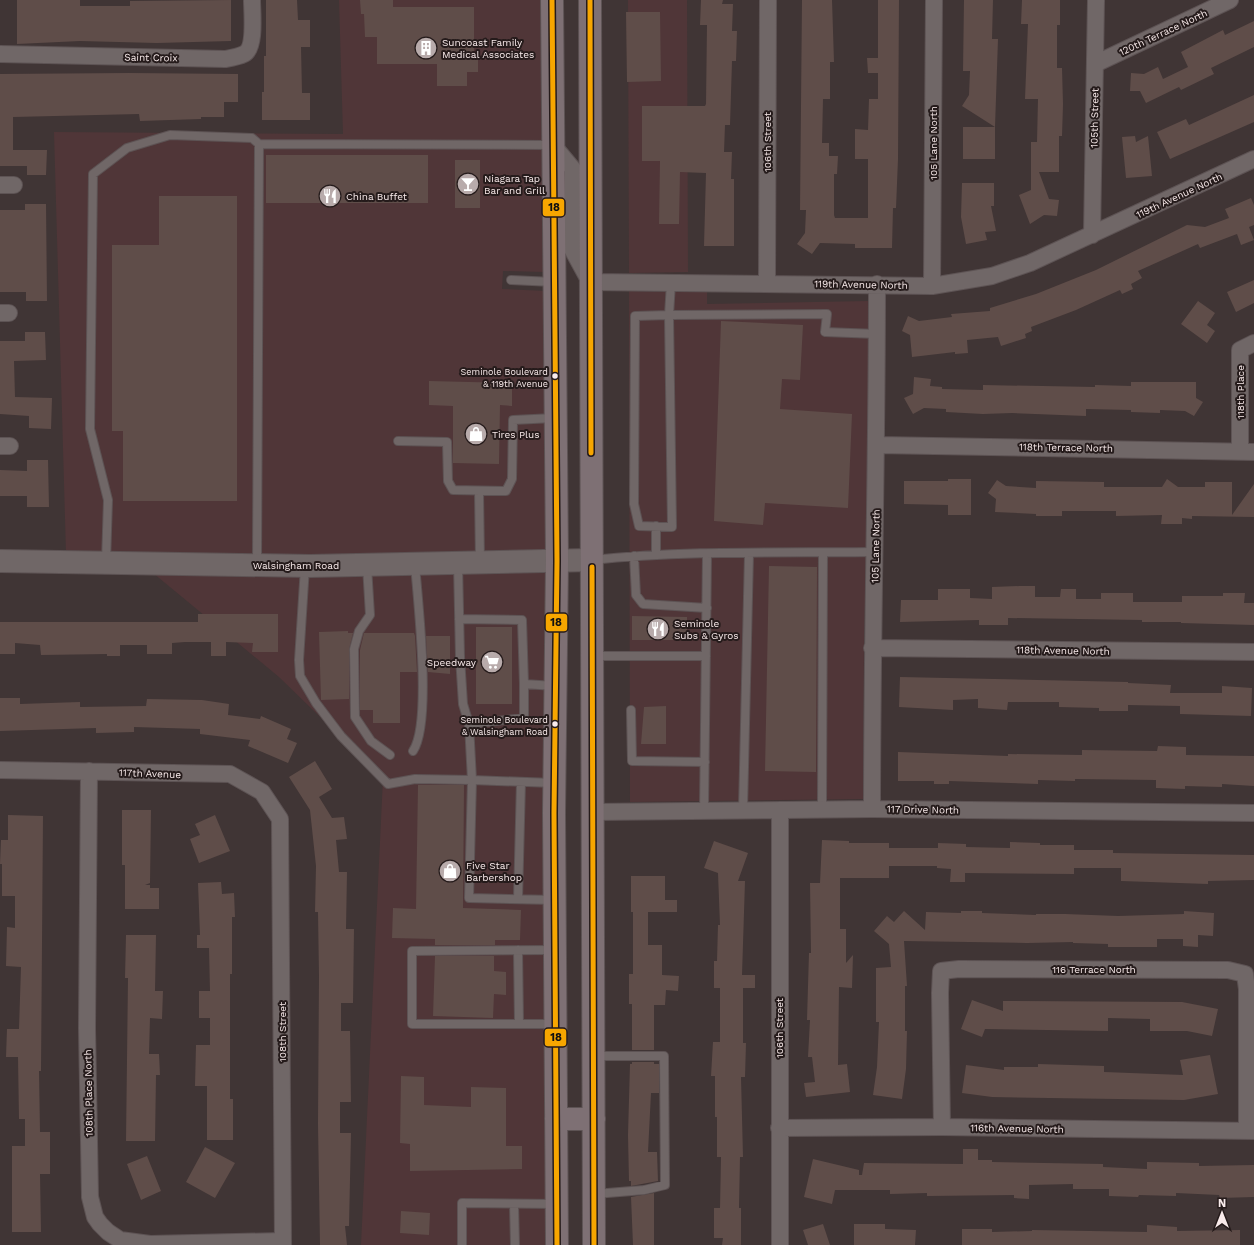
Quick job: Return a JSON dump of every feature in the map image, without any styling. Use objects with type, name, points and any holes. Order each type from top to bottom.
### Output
[{"type":"main road","points":[[552,0],[556,561],[556,1245]]},
{"type":"main road","points":[[590,0],[594,1245]]},
{"type":"main road","points":[[556,1119],[594,1119]]},
{"type":"street","name":"Saint Croix","points":[[0,54],[225,59],[243,55],[247,52],[252,36],[252,0]]},
{"type":"street","name":"106th Street","points":[[767,283],[768,0]]},
{"type":"street","name":"105 Lane North","points":[[932,286],[934,0]]},
{"type":"street","name":"105th Street","points":[[1092,235],[1096,0]]},
{"type":"street","name":"120th Terrace North","points":[[1095,64],[1230,0]]},
{"type":"street","points":[[553,145],[572,169],[572,249],[590,282]]},
{"type":"street","name":"119th Avenue North","points":[[590,282],[877,284],[932,286],[992,276],[1030,263],[1254,159]]},
{"type":"street","name":"105 Lane North","points":[[872,808],[872,648],[878,445],[877,284]]},
{"type":"street","name":"118th Place","points":[[1247,451],[1240,350],[1254,343]]},
{"type":"street","name":"118th Terrace North","points":[[878,445],[1247,451]]},
{"type":"street","name":"Walsingham Road","points":[[0,561],[305,566],[592,560]]},
{"type":"street","name":"118th Avenue North","points":[[872,648],[1254,652]]},
{"type":"street","name":"117th Avenue","points":[[0,770],[230,774],[262,792],[280,820]]},
{"type":"street","name":"108th Place North","points":[[89,771],[87,1028],[90,1197],[95,1217],[108,1232],[120,1240],[150,1244],[283,1243]]},
{"type":"street","name":"117 Drive North","points":[[592,812],[872,808],[1254,813]]},
{"type":"street","name":"106th Street","points":[[780,810],[780,1245]]},
{"type":"street","name":"108th Street","points":[[280,820],[283,1243]]},
{"type":"street","name":"116 Terrace North","points":[[942,1127],[941,971],[959,969],[1228,970],[1246,974],[1251,1131]]},
{"type":"street","name":"116th Avenue North","points":[[779,1128],[942,1127],[1251,1131]]},
{"type":"lane","points":[[106,563],[108,500],[90,429],[93,174],[127,148],[170,135],[252,138],[259,144],[553,145]]},
{"type":"lane","points":[[258,565],[259,144]]},
{"type":"lane","points":[[511,280],[554,282]]},
{"type":"lane","points":[[671,283],[669,315],[672,527],[639,526],[634,504],[635,316],[669,315],[826,314],[825,332],[877,334]]},
{"type":"lane","points":[[398,441],[447,442],[448,481],[453,490],[506,491],[512,479],[513,420],[555,418]]},
{"type":"lane","points":[[479,491],[480,563]]},
{"type":"lane","points":[[656,526],[656,555]]},
{"type":"lane","points":[[592,560],[656,555],[875,552]]},
{"type":"lane","points":[[822,809],[823,553]]},
{"type":"lane","points":[[704,811],[707,554]]},
{"type":"lane","points":[[743,810],[749,554]]},
{"type":"lane","points":[[634,556],[636,595],[643,604],[707,608]]},
{"type":"lane","points":[[458,563],[463,704],[469,724],[472,780],[469,898],[555,900]]},
{"type":"lane","points":[[413,751],[421,732],[422,655],[415,564]]},
{"type":"lane","points":[[367,565],[370,615],[359,631],[354,650],[355,717],[371,741],[390,755]]},
{"type":"lane","points":[[305,566],[299,660],[300,676],[316,703],[341,736],[388,784],[416,779],[555,783]]},
{"type":"lane","points":[[459,619],[522,620],[524,718],[469,724]]},
{"type":"lane","points":[[592,656],[706,656]]},
{"type":"lane","points":[[524,684],[556,686]]},
{"type":"lane","points":[[631,710],[632,761],[704,762]]},
{"type":"lane","points":[[518,899],[521,782]]},
{"type":"lane","points":[[518,950],[519,1024]]},
{"type":"lane","points":[[555,950],[412,951],[412,1024],[556,1024]]},
{"type":"lane","points":[[594,1056],[664,1056],[665,1185],[651,1188],[594,1194]]},
{"type":"lane","points":[[462,1245],[462,1203],[556,1204]]},
{"type":"lane","points":[[514,1204],[515,1245]]},
{"type":"shaded area","points":[[339,0],[544,0],[545,272],[503,271],[502,289],[546,291],[548,552],[310,556],[66,553],[54,132],[343,134]]},
{"type":"shaded area","points":[[628,0],[687,0],[688,272],[629,273]]},
{"type":"shaded area","points":[[629,291],[707,292],[707,304],[869,301],[869,445],[864,639],[863,799],[630,802]]},
{"type":"shaded area","points":[[548,571],[548,1245],[361,1245],[383,778],[279,677],[153,573]]},
{"type":"building","points":[[17,0],[80,0],[80,6],[130,6],[130,1],[231,0],[231,41],[157,43],[80,41],[17,44]]},
{"type":"building","points":[[266,0],[297,0],[298,20],[310,20],[310,47],[301,47],[302,93],[310,93],[310,120],[262,120],[264,56],[266,56]]},
{"type":"building","name":"Suncoast Family Medical Associates","points":[[360,0],[393,0],[393,7],[474,7],[474,58],[478,58],[478,72],[467,72],[467,86],[437,86],[437,64],[377,64],[377,37],[365,37],[364,14],[361,14]]},
{"type":"building","points":[[701,0],[723,0],[722,4],[733,4],[732,31],[737,31],[736,61],[732,61],[730,125],[725,125],[724,152],[732,152],[731,179],[734,179],[734,246],[704,246],[706,173],[680,172],[679,224],[659,224],[660,161],[642,161],[642,106],[705,106],[706,104],[707,25],[700,25]]},
{"type":"building","points":[[802,0],[832,0],[834,62],[830,62],[830,99],[823,99],[822,143],[829,143],[829,156],[838,156],[837,174],[834,174],[834,215],[835,218],[868,218],[868,159],[855,159],[855,129],[868,130],[869,99],[878,99],[878,73],[868,73],[867,58],[878,58],[878,0],[899,0],[898,159],[896,208],[893,208],[892,248],[855,248],[855,244],[820,243],[812,254],[797,244],[805,233],[806,210],[800,210]]},
{"type":"building","points":[[964,0],[993,0],[992,39],[998,39],[995,127],[962,106],[969,95],[970,71],[963,71]]},
{"type":"building","points":[[1022,0],[1060,0],[1060,25],[1057,25],[1057,68],[1062,68],[1063,104],[1062,136],[1059,136],[1059,172],[1039,172],[1049,199],[1059,200],[1057,216],[1044,215],[1030,224],[1019,195],[1031,190],[1031,142],[1037,142],[1038,99],[1025,99],[1028,24],[1021,24]]},
{"type":"building","points":[[626,12],[660,12],[661,81],[627,82]]},
{"type":"building","points":[[1254,21],[1254,47],[1211,68],[1214,74],[1181,90],[1179,87],[1146,103],[1140,91],[1130,91],[1131,73],[1144,74],[1158,67],[1163,79],[1188,67],[1181,52],[1223,30],[1225,35]]},
{"type":"building","points":[[0,74],[238,74],[238,102],[224,102],[224,117],[201,117],[201,119],[140,121],[139,114],[13,117],[13,150],[47,150],[46,175],[27,175],[27,166],[0,166]]},
{"type":"building","points":[[1254,95],[1254,122],[1170,159],[1157,132],[1186,119],[1189,125]]},
{"type":"building","points":[[963,127],[995,127],[995,159],[963,159]]},
{"type":"building","points":[[1135,136],[1136,142],[1148,136],[1152,176],[1126,178],[1122,137]]},
{"type":"building","points":[[266,155],[428,155],[428,203],[266,203]]},
{"type":"building","name":"Niagara Tap Bar and Grill","points":[[455,160],[480,160],[480,208],[455,208]]},
{"type":"building","points":[[962,183],[994,183],[994,206],[991,206],[996,231],[985,232],[987,240],[966,244],[961,217]]},
{"type":"building","points":[[159,196],[237,196],[237,501],[123,501],[123,431],[112,431],[112,245],[159,245]]},
{"type":"building","points":[[1251,198],[1254,205],[1254,225],[1249,227],[1254,240],[1241,245],[1237,234],[1200,248],[1198,244],[1138,271],[1142,278],[1131,284],[1133,289],[1122,294],[1120,290],[1076,310],[1031,327],[1032,331],[1025,334],[1026,338],[1001,346],[998,337],[967,340],[968,353],[955,354],[955,352],[912,357],[910,335],[902,331],[908,316],[919,321],[952,317],[951,314],[990,311],[990,308],[1036,294],[1096,270],[1187,225],[1205,227],[1229,218],[1225,209]]},
{"type":"building","points":[[25,204],[46,204],[47,301],[26,301],[26,292],[0,292],[0,210],[25,210]]},
{"type":"building","points":[[1254,280],[1254,303],[1236,312],[1227,292]]},
{"type":"building","points":[[1198,301],[1215,313],[1207,325],[1215,331],[1207,343],[1181,324]]},
{"type":"building","points":[[721,321],[803,325],[800,380],[782,379],[780,409],[852,414],[848,508],[765,503],[763,525],[714,521]]},
{"type":"building","points":[[25,332],[45,332],[46,360],[14,361],[15,397],[52,398],[51,429],[29,428],[29,416],[0,414],[0,341],[25,341]]},
{"type":"building","points":[[914,377],[931,379],[930,386],[942,387],[942,389],[983,390],[983,385],[1095,387],[1095,385],[1131,386],[1131,382],[1196,382],[1196,398],[1203,402],[1194,416],[1185,411],[1160,410],[1160,413],[1131,412],[1131,410],[1086,409],[1086,416],[1012,413],[983,414],[946,412],[946,409],[924,408],[913,414],[904,398],[913,394]]},
{"type":"building","name":"Tires Plus","points":[[429,381],[512,383],[512,406],[500,405],[499,464],[453,463],[453,406],[429,405]]},
{"type":"building","points":[[27,460],[48,460],[49,507],[27,507],[27,496],[0,496],[0,470],[27,471]]},
{"type":"building","points":[[948,479],[971,479],[971,515],[948,515],[948,505],[904,504],[904,481],[948,481]]},
{"type":"building","points":[[1167,479],[1178,487],[1205,487],[1205,482],[1232,482],[1232,515],[1254,484],[1254,517],[1192,516],[1192,519],[1182,518],[1182,524],[1161,524],[1162,515],[1116,516],[1116,511],[1062,511],[1062,516],[1036,516],[1036,514],[995,512],[996,499],[988,493],[997,480],[1006,486],[1036,488],[1036,481],[1104,482],[1104,487],[1162,487]]},
{"type":"building","points":[[769,566],[817,567],[816,772],[765,771]]},
{"type":"building","points":[[1035,586],[1035,597],[1060,597],[1061,589],[1076,589],[1076,599],[1101,599],[1101,593],[1133,593],[1133,602],[1182,602],[1182,596],[1223,596],[1223,593],[1245,593],[1244,603],[1254,603],[1254,625],[1142,622],[1142,620],[1008,618],[1008,625],[979,625],[979,620],[900,622],[901,600],[938,600],[938,589],[970,589],[970,598],[992,599],[992,587]]},
{"type":"building","points":[[198,614],[278,614],[278,652],[252,652],[253,643],[226,642],[226,656],[211,656],[211,642],[185,642],[172,643],[172,654],[147,654],[147,645],[120,645],[120,656],[107,656],[107,654],[41,655],[40,645],[15,643],[15,654],[0,654],[0,622],[198,622]]},
{"type":"building","points":[[632,616],[687,617],[687,640],[632,640]]},
{"type":"building","points":[[476,627],[512,627],[512,704],[476,704]]},
{"type":"building","points":[[348,631],[348,633],[353,633],[349,649],[349,699],[321,700],[319,632]]},
{"type":"building","points":[[364,633],[414,633],[417,672],[400,672],[400,723],[373,723],[373,710],[360,710],[360,650]]},
{"type":"building","points":[[426,636],[450,636],[450,674],[428,672]]},
{"type":"building","points":[[900,677],[1128,682],[1171,685],[1170,693],[1222,693],[1222,686],[1252,688],[1251,716],[1180,714],[1180,706],[1128,705],[1128,711],[1099,711],[1099,708],[1059,707],[1059,702],[1008,702],[1007,710],[978,708],[978,699],[953,700],[953,710],[899,707]]},
{"type":"building","points":[[0,698],[20,698],[20,704],[80,702],[80,707],[146,706],[147,699],[202,700],[229,704],[228,715],[260,719],[261,716],[291,729],[287,739],[297,743],[288,763],[248,746],[250,740],[200,734],[200,729],[134,727],[134,732],[96,733],[96,728],[0,731]]},
{"type":"building","points":[[666,706],[666,744],[641,744],[644,707]]},
{"type":"building","points":[[1158,746],[1186,747],[1186,755],[1254,756],[1254,786],[1222,784],[1222,787],[1185,786],[1185,789],[1156,788],[1156,780],[1038,780],[1038,784],[949,781],[949,784],[934,784],[934,781],[898,781],[898,752],[1008,756],[1008,754],[1082,755],[1082,750],[1157,751]]},
{"type":"building","points":[[315,761],[332,789],[319,797],[332,818],[344,817],[347,839],[336,840],[339,872],[347,872],[346,929],[354,929],[353,1003],[341,1003],[341,1031],[350,1031],[351,1102],[340,1102],[340,1133],[351,1133],[349,1226],[345,1226],[347,1245],[320,1245],[318,1124],[319,976],[318,912],[315,912],[316,866],[310,810],[289,777]]},
{"type":"building","points":[[418,785],[464,785],[463,908],[521,910],[520,940],[495,940],[495,945],[435,945],[435,939],[392,938],[393,908],[416,909]]},
{"type":"building","points":[[122,810],[151,810],[150,883],[145,885],[150,885],[150,888],[159,888],[159,909],[125,909],[125,865],[122,865]]},
{"type":"building","points":[[8,815],[43,816],[41,1071],[39,1071],[40,1132],[50,1132],[50,1174],[40,1174],[41,1232],[12,1232],[12,1146],[25,1146],[25,1119],[19,1119],[18,1057],[6,1057],[7,1029],[19,1029],[21,967],[6,966],[7,927],[15,928],[15,896],[2,896],[2,864],[0,864],[1,840],[8,840]]},
{"type":"building","points":[[215,815],[230,851],[199,863],[190,839],[200,835],[195,824]]},
{"type":"building","points":[[822,840],[849,841],[849,843],[889,843],[889,848],[938,848],[938,843],[966,844],[966,847],[1010,848],[1010,842],[1040,843],[1040,845],[1074,845],[1074,850],[1113,850],[1113,853],[1254,855],[1254,880],[1208,881],[1208,884],[1121,881],[1121,868],[1074,868],[1074,874],[965,873],[965,882],[950,882],[951,869],[937,868],[937,866],[889,866],[889,878],[840,878],[840,929],[846,929],[846,963],[853,955],[852,988],[839,987],[838,1065],[847,1064],[850,1092],[806,1097],[804,1083],[815,1082],[812,1057],[808,1057],[810,1020],[807,1020],[809,953],[811,953],[810,883],[820,883]]},
{"type":"building","points":[[714,841],[748,853],[738,881],[745,881],[742,975],[755,975],[755,988],[743,988],[743,1043],[746,1043],[745,1077],[741,1077],[743,1157],[740,1157],[739,1208],[741,1208],[741,1245],[722,1245],[723,1238],[714,1238],[714,1208],[720,1208],[721,1157],[717,1157],[715,1076],[711,1076],[713,1042],[720,1042],[720,988],[714,988],[714,961],[717,961],[718,925],[720,925],[718,873],[704,868]]},
{"type":"building","points":[[631,876],[665,876],[665,900],[677,900],[677,912],[648,912],[648,945],[662,945],[662,975],[679,976],[678,991],[666,990],[665,1005],[654,1005],[654,1050],[632,1050],[632,1004],[629,1004],[629,974],[633,974],[633,912],[631,912]]},
{"type":"building","points":[[221,882],[222,894],[234,893],[235,917],[232,917],[232,974],[230,974],[230,1099],[233,1099],[233,1140],[207,1140],[207,1086],[195,1086],[196,1045],[210,1045],[210,1018],[199,1018],[199,991],[210,991],[209,948],[197,948],[197,935],[200,935],[198,883]]},
{"type":"building","points":[[904,911],[925,930],[926,912],[961,913],[961,911],[982,911],[982,913],[1036,915],[1065,914],[1118,916],[1184,914],[1184,911],[1214,913],[1213,936],[1198,935],[1198,947],[1183,946],[1183,939],[1157,939],[1157,947],[1108,947],[1108,944],[1073,942],[1027,943],[904,941],[907,986],[905,986],[905,1031],[907,1031],[906,1069],[902,1099],[873,1095],[877,1067],[879,1022],[876,1022],[876,968],[891,967],[889,944],[874,931],[887,916],[894,922]]},
{"type":"building","points":[[126,935],[156,935],[155,991],[163,991],[162,1019],[150,1018],[149,1054],[159,1054],[160,1075],[156,1075],[155,1141],[126,1141],[128,978],[125,978]]},
{"type":"building","points":[[435,956],[494,956],[494,971],[506,972],[506,995],[494,994],[493,1018],[433,1016]]},
{"type":"building","points":[[972,1000],[1003,1011],[1003,1001],[1182,1002],[1218,1009],[1212,1036],[1187,1031],[1150,1031],[1150,1019],[1108,1018],[1108,1031],[985,1029],[982,1037],[961,1029]]},
{"type":"building","points":[[1210,1055],[1218,1094],[1184,1100],[992,1097],[962,1093],[966,1065],[1004,1070],[1004,1067],[1038,1067],[1038,1064],[1104,1066],[1104,1072],[1183,1075],[1180,1060]]},
{"type":"building","points":[[632,1062],[654,1062],[654,1064],[659,1064],[659,1093],[651,1093],[648,1152],[657,1152],[658,1181],[631,1186],[631,1181],[629,1181],[628,1135],[630,1064],[632,1064]]},
{"type":"building","points":[[401,1076],[424,1077],[424,1105],[471,1107],[471,1087],[506,1088],[506,1146],[522,1146],[522,1169],[410,1171],[410,1144],[400,1143]]},
{"type":"building","points":[[205,1147],[235,1163],[215,1198],[186,1182]]},
{"type":"building","points":[[963,1149],[978,1149],[978,1160],[992,1160],[992,1162],[1103,1164],[1103,1167],[1147,1169],[1147,1162],[1199,1163],[1199,1166],[1254,1165],[1254,1197],[1220,1198],[1219,1195],[1176,1193],[1176,1196],[1109,1196],[1109,1189],[1073,1189],[1073,1184],[1029,1185],[1029,1199],[1014,1198],[1014,1195],[927,1196],[927,1193],[890,1194],[890,1190],[835,1190],[832,1204],[804,1197],[813,1159],[859,1170],[859,1175],[862,1175],[864,1163],[963,1164]]},
{"type":"building","points":[[147,1156],[161,1191],[141,1200],[127,1164]]},
{"type":"building","points":[[654,1193],[654,1245],[633,1245],[631,1197]]},
{"type":"building","points":[[401,1211],[430,1213],[429,1235],[400,1233]]},
{"type":"building","points":[[823,1224],[830,1245],[808,1245],[803,1230]]},
{"type":"building","points":[[854,1224],[885,1224],[885,1229],[916,1230],[915,1245],[854,1245]]},
{"type":"building","points":[[1147,1225],[1177,1227],[1177,1231],[1240,1230],[1240,1245],[962,1245],[962,1229],[992,1229],[992,1232],[1032,1230],[1147,1232]]},
{"type":"transit line","name":"18","points":[[552,0],[557,561],[554,813],[557,1245]]},
{"type":"transit line","name":"18","points":[[590,0],[591,453]]},
{"type":"transit line","name":"18","points":[[592,567],[594,1245]]},
{"type":"place","name":"Suncoast Family Medical Associates","points":[[426,48]]},
{"type":"place","name":"Niagara Tap Bar and Grill","points":[[468,184]]},
{"type":"place","name":"China Buffet","points":[[330,196]]},
{"type":"place","name":"Seminole Boulevard & 119th Avenue","points":[[555,376]]},
{"type":"place","name":"Tires Plus","points":[[476,434]]},
{"type":"place","name":"Seminole Subs & Gyros","points":[[658,629]]},
{"type":"place","name":"Speedway","points":[[492,662]]},
{"type":"place","name":"Seminole Boulevard & Walsingham Road","points":[[555,724]]},
{"type":"place","name":"Five Star Barbershop","points":[[450,871]]}]
